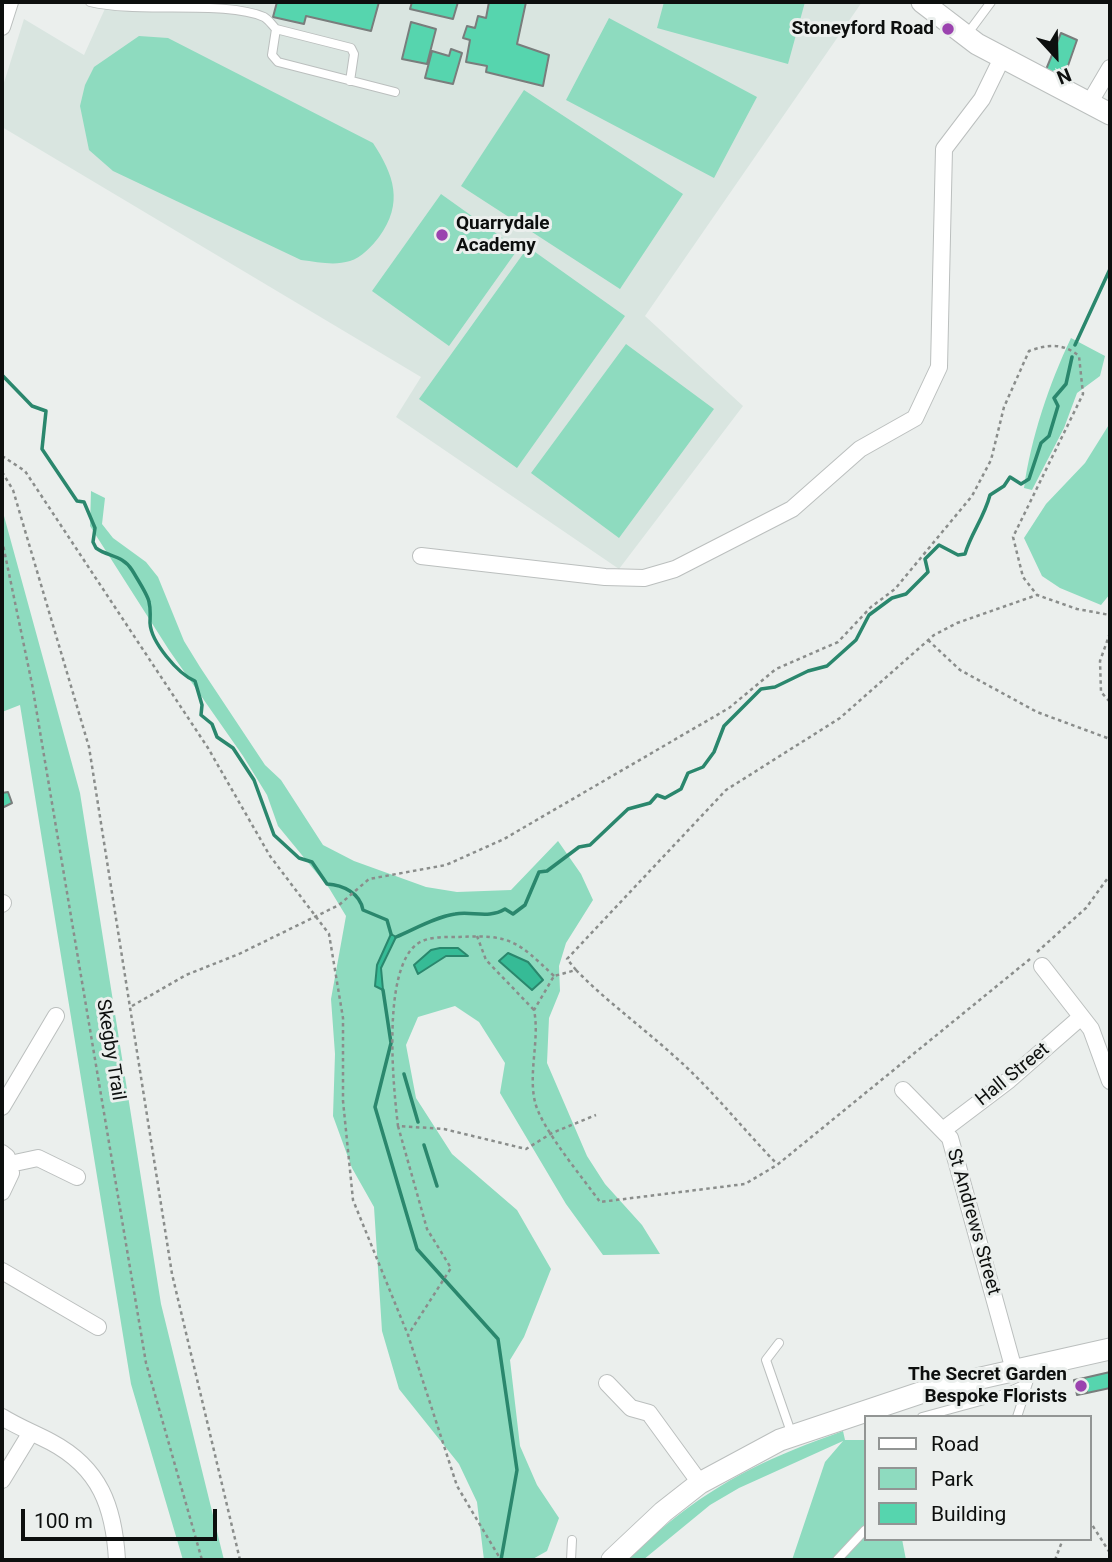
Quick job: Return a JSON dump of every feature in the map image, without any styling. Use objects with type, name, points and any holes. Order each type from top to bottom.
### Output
[{"type":"main road","points":[[922,2],[966,36],[1002,58],[1110,114]]},
{"type":"main road","points":[[612,1560],[654,1520],[700,1483],[734,1462],[792,1436],[932,1389],[1025,1373],[1110,1349]]},
{"type":"street","points":[[2,27],[10,2]]},
{"type":"street","points":[[421,556],[605,577],[643,578],[675,569],[792,509],[859,449],[915,418],[939,367],[944,149],[982,99],[1002,58]]},
{"type":"street","points":[[1090,102],[1110,68]]},
{"type":"street","points":[[1042,966],[1081,1017],[1104,1059],[1110,1081]]},
{"type":"street","points":[[2,1107],[56,1016]]},
{"type":"street","name":"Hall Street","points":[[943,1130],[1009,1080],[1081,1017]]},
{"type":"street","name":"St Andrews Street","points":[[903,1090],[950,1138],[1025,1373]]},
{"type":"street","points":[[2,1192],[11,1173],[6,1159],[38,1158],[77,1177]]},
{"type":"street","points":[[2,1271],[99,1327]]},
{"type":"street","points":[[607,1383],[631,1408],[649,1413],[700,1483]]},
{"type":"street","points":[[2,1417],[63,1449],[95,1476],[114,1523],[117,1560]]},
{"type":"street","points":[[2,1480],[30,1434]]},
{"type":"lane","points":[[90,2],[132,9],[242,10],[267,18],[276,29],[351,48],[354,54],[350,81]]},
{"type":"lane","points":[[966,36],[991,2]]},
{"type":"lane","points":[[276,29],[274,59],[395,92]]},
{"type":"lane","points":[[779,1343],[766,1360],[792,1436]]},
{"type":"lane","points":[[929,1415],[999,1396],[1025,1373]]},
{"type":"lane","points":[[1017,1415],[1025,1373]]},
{"type":"lane","points":[[837,1560],[864,1531]]},
{"type":"lane","points":[[571,1560],[572,1540]]},
{"type":"path","points":[[132,1006],[186,975],[239,954],[339,905],[369,879],[446,865],[504,839],[729,708],[776,670],[838,642],[872,607],[895,589],[972,496],[991,460],[1004,407],[1029,351],[1045,345],[1067,346],[1079,356],[1083,394],[1013,537],[1023,577],[1037,595],[1077,609],[1110,615]]},
{"type":"path","points":[[2,456],[25,471],[208,748],[270,856],[329,934],[343,1018],[343,1101],[353,1200],[408,1335],[457,1486],[501,1560]]},
{"type":"path","points":[[2,471],[13,490],[89,747],[132,1006],[172,1274],[240,1560]]},
{"type":"path","name":"Skegby Trail","points":[[2,540],[33,684],[146,1363],[202,1560]]},
{"type":"path","points":[[777,1164],[710,1090],[673,1054],[601,996],[567,959],[726,790],[840,718],[928,640],[957,623],[1037,595]]},
{"type":"path","points":[[1110,633],[1100,661],[1101,692],[1110,702]]},
{"type":"path","points":[[928,640],[960,670],[1037,712],[1110,739]]},
{"type":"path","points":[[477,936],[486,960],[534,1010],[537,1028],[534,1046],[535,1102],[552,1133],[600,1202],[745,1184],[777,1164],[1033,956],[1086,908],[1110,875]]},
{"type":"path","points":[[408,1335],[452,1268],[427,1229],[398,1126],[392,1073],[396,980],[404,958],[419,943],[437,938],[477,936],[509,939],[527,951],[554,976]]},
{"type":"path","points":[[534,1010],[554,976],[576,970]]},
{"type":"path","points":[[398,1126],[444,1129],[526,1149],[552,1133],[596,1115]]},
{"type":"path","points":[[1091,1523],[1110,1553]]},
{"type":"path","points":[[1055,1560],[1062,1541]]},
{"type":"shaded area","name":"Quarrydale Academy","points":[[108,2],[862,2],[645,316],[743,406],[619,569],[396,417],[421,377],[2,127],[2,89],[24,19],[84,55]]},
{"type":"shaded area","points":[[391,934],[396,937],[381,968],[383,990],[375,986],[377,965]]},
{"type":"shaded area","points":[[458,948],[468,956],[446,956],[418,974],[414,965],[431,950]]},
{"type":"shaded area","points":[[508,953],[528,962],[543,980],[532,990],[499,961]]},
{"type":"green space","points":[[664,2],[805,2],[788,64],[657,28]]},
{"type":"green space","points":[[609,18],[757,97],[714,178],[566,100]]},
{"type":"green space","points":[[139,36],[168,38],[373,143],[391,178],[394,201],[387,225],[373,244],[350,261],[326,263],[301,260],[113,171],[89,150],[80,106],[85,85],[94,67]]},
{"type":"green space","points":[[524,90],[683,194],[620,289],[461,186]]},
{"type":"green space","points":[[441,194],[518,249],[449,346],[372,291]]},
{"type":"green space","points":[[528,247],[625,316],[517,468],[419,399]]},
{"type":"green space","points":[[1071,338],[1105,356],[1100,376],[1077,393],[1064,428],[1032,490],[1024,488],[1042,412]]},
{"type":"green space","points":[[626,344],[714,409],[619,538],[531,473]]},
{"type":"green space","points":[[1110,423],[1110,594],[1101,605],[1060,588],[1042,576],[1024,538],[1046,504],[1085,463]]},
{"type":"green space","points":[[91,491],[105,498],[102,524],[113,538],[146,562],[158,577],[184,641],[200,667],[265,765],[281,780],[323,845],[354,861],[426,887],[457,892],[511,890],[558,841],[581,874],[593,900],[566,943],[559,966],[560,991],[549,1018],[547,1063],[587,1156],[605,1184],[642,1225],[660,1254],[603,1255],[566,1204],[500,1093],[505,1063],[479,1022],[455,1006],[418,1017],[406,1045],[416,1098],[452,1154],[517,1210],[551,1269],[524,1337],[510,1360],[520,1446],[537,1485],[559,1518],[547,1551],[531,1560],[484,1560],[477,1502],[459,1464],[399,1389],[382,1331],[374,1207],[352,1168],[333,1116],[335,1054],[331,999],[346,916],[329,888],[278,826],[267,795],[243,756],[169,650],[90,526]]},
{"type":"green space","points":[[2,516],[80,793],[161,1304],[224,1560],[183,1560],[131,1384],[20,705],[2,712]]},
{"type":"green space","points":[[843,1431],[845,1440],[864,1440],[864,1541],[902,1541],[906,1560],[792,1560],[825,1462],[843,1441],[739,1488],[710,1505],[643,1560],[627,1560],[640,1546],[709,1493],[750,1469]]},
{"type":"building","points":[[277,2],[379,2],[371,31],[306,16],[304,24],[273,17]]},
{"type":"building","points":[[412,2],[458,2],[453,19],[410,9]]},
{"type":"building","points":[[489,2],[526,2],[517,44],[549,55],[543,86],[486,72],[487,66],[466,62],[470,40],[463,38],[467,26],[475,28],[478,16],[486,18]]},
{"type":"building","points":[[411,22],[436,29],[427,64],[402,59]]},
{"type":"building","points":[[1061,33],[1077,40],[1063,80],[1045,72]]},
{"type":"building","points":[[451,49],[462,53],[453,84],[425,78],[432,51],[449,56]]},
{"type":"building","points":[[8,792],[12,803],[2,808],[2,793]]},
{"type":"building","points":[[1110,1372],[1110,1388],[1087,1393],[1084,1378]]},
{"type":"building","name":"The Secret Garden Bespoke Florists","points":[[1084,1378],[1087,1393],[1077,1395],[1074,1380]]},
{"type":"waterway","points":[[1075,345],[1110,269]]},
{"type":"waterway","points":[[396,937],[433,920],[455,914],[493,914],[505,909],[513,914],[525,905],[539,872],[547,871],[579,847],[590,845],[628,809],[650,803],[657,795],[665,798],[681,789],[688,773],[703,767],[714,752],[724,726],[761,689],[775,687],[808,671],[827,666],[856,640],[869,615],[892,598],[906,594],[928,572],[925,559],[939,545],[958,555],[965,554],[990,495],[1004,486],[1010,477],[1021,484],[1029,479],[1041,443],[1049,436],[1058,406],[1054,398],[1066,384],[1072,357]]},
{"type":"waterway","points":[[2,375],[32,406],[46,411],[42,449],[77,501],[84,502],[95,528],[93,542],[96,548],[128,565],[139,581],[148,599],[150,623],[155,639],[174,665],[195,681],[202,705],[201,715],[212,724],[217,737],[233,748],[254,780],[274,835],[299,858],[312,862],[327,884],[350,891],[363,910],[387,920],[391,934]]},
{"type":"waterway","points":[[383,990],[391,1043],[375,1107],[417,1249],[498,1339],[517,1470],[501,1560]]},
{"type":"waterway","points":[[404,1074],[418,1122]]},
{"type":"waterway","points":[[424,1145],[437,1186]]},
{"type":"place","name":"Stoneyford Road","points":[[948,29]]},
{"type":"place","name":"Quarrydale Academy","points":[[442,235]]},
{"type":"place","name":"The Secret Garden Bespoke Florists","points":[[1081,1386]]}]
